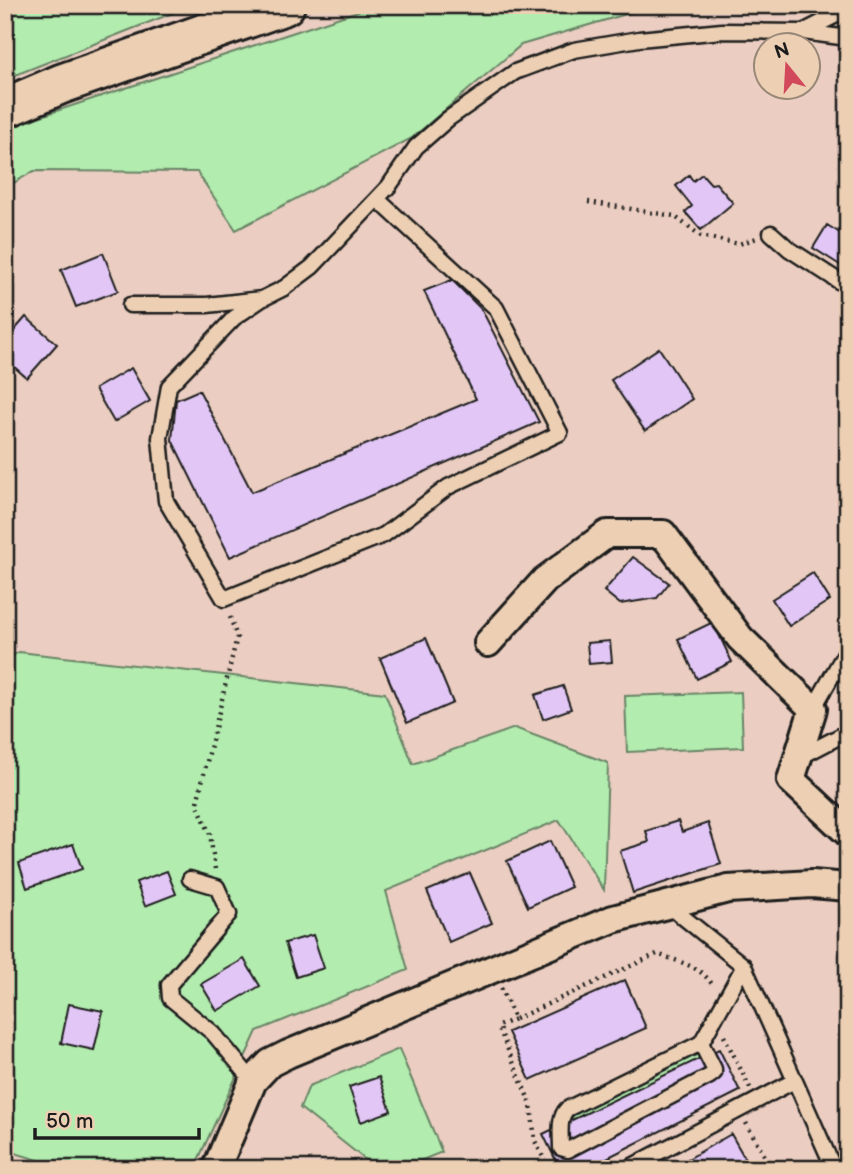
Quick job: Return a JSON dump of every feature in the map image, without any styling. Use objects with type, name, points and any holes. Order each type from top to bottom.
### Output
[{"type":"highway","points":[[5,89],[57,67],[231,5]]},
{"type":"highway","points":[[5,108],[61,84],[285,5]]},
{"type":"street","points":[[488,643],[545,580],[607,534],[663,534],[740,638],[813,709],[791,780],[848,833]]},
{"type":"street","points":[[216,1169],[253,1081],[270,1063],[288,1054],[613,919],[729,889],[811,884],[848,887]]},
{"type":"lane","points":[[377,199],[496,308],[560,433],[448,487],[384,535],[224,599],[166,501],[160,438],[169,386],[234,317],[284,288],[312,267],[377,199],[389,187],[416,147],[448,119],[515,72],[574,50],[639,39],[722,31],[803,32],[848,9]]},
{"type":"lane","points":[[822,35],[848,38]]},
{"type":"lane","points":[[771,233],[789,249],[848,287]]},
{"type":"lane","points":[[130,305],[207,305],[262,299]]},
{"type":"lane","points":[[813,709],[848,648]]},
{"type":"lane","points":[[799,757],[848,732]]},
{"type":"lane","points":[[190,879],[217,887],[229,914],[169,985],[170,998],[214,1033],[253,1081]]},
{"type":"lane","points":[[668,905],[744,966],[834,1169]]},
{"type":"lane","points":[[701,1044],[713,1069],[714,1073],[710,1076],[568,1150],[561,1148],[561,1118],[566,1109],[701,1044],[744,966]]},
{"type":"lane","points":[[635,1167],[794,1081]]},
{"type":"path","points":[[588,202],[674,216],[701,236],[739,244],[771,233]]},
{"type":"path","points":[[217,887],[210,834],[198,803],[237,637],[228,611]]},
{"type":"path","points":[[548,1169],[535,1141],[531,1105],[498,1027],[657,954],[688,964],[709,979],[719,1011],[757,1101]]},
{"type":"path","points":[[492,969],[515,1019]]},
{"type":"path","points":[[738,1110],[772,1169]]},
{"type":"green space","points":[[6,5],[193,5],[5,79]]},
{"type":"green space","points":[[376,5],[657,5],[521,45],[412,138],[236,230],[197,172],[34,171],[5,188],[5,128]]},
{"type":"green space","points":[[19,652],[385,693],[413,764],[515,728],[608,763],[604,890],[559,820],[386,891],[408,970],[257,1031],[194,1169],[68,1169],[5,1150],[5,660]]},
{"type":"green space","points":[[741,692],[743,747],[627,752],[625,696]]},
{"type":"green space","points":[[399,1049],[442,1152],[400,1169],[377,1169],[300,1108],[309,1086]]},
{"type":"green space","points":[[696,1052],[706,1070],[571,1138],[573,1113]]},
{"type":"building","points":[[702,174],[711,184],[716,183],[733,203],[701,230],[685,212],[692,206],[676,186],[689,175],[693,181]]},
{"type":"building","points":[[827,225],[848,238],[848,270],[813,248]]},
{"type":"building","points":[[103,253],[118,291],[76,307],[61,270]]},
{"type":"building","points":[[452,280],[482,310],[539,422],[230,557],[172,440],[176,400],[199,390],[252,492],[476,399],[424,291]]},
{"type":"building","points":[[26,317],[57,344],[27,378],[5,359],[5,341]]},
{"type":"building","points":[[659,348],[692,399],[645,431],[611,380]]},
{"type":"building","points":[[131,368],[150,401],[114,422],[95,389]]},
{"type":"building","points":[[633,557],[669,583],[657,598],[620,604],[604,591]]},
{"type":"building","points":[[813,573],[830,600],[789,626],[772,599]]},
{"type":"building","points":[[713,622],[732,662],[697,679],[678,639]]},
{"type":"building","points":[[426,638],[453,703],[407,723],[380,658]]},
{"type":"building","points":[[610,641],[612,662],[589,664],[587,643]]},
{"type":"building","points":[[563,686],[571,709],[543,719],[535,695]]},
{"type":"building","points":[[678,821],[682,832],[708,823],[721,864],[633,893],[620,851],[649,842],[646,831]]},
{"type":"building","points":[[550,841],[571,887],[528,907],[507,861]]},
{"type":"building","points":[[73,844],[82,869],[27,888],[19,863]]},
{"type":"building","points":[[167,871],[176,894],[145,906],[136,882]]},
{"type":"building","points":[[470,873],[492,923],[449,942],[427,891]]},
{"type":"building","points":[[313,935],[324,968],[296,977],[285,943]]},
{"type":"building","points":[[244,959],[260,986],[217,1011],[201,984]]},
{"type":"building","points":[[625,980],[646,1028],[530,1080],[508,1032]]},
{"type":"building","points":[[69,1004],[103,1011],[94,1050],[61,1043]]},
{"type":"building","points":[[719,1049],[740,1091],[585,1169],[560,1169],[543,1134]]},
{"type":"building","points":[[379,1077],[391,1111],[361,1122],[349,1087]]},
{"type":"building","points":[[731,1134],[751,1169],[671,1169]]}]
